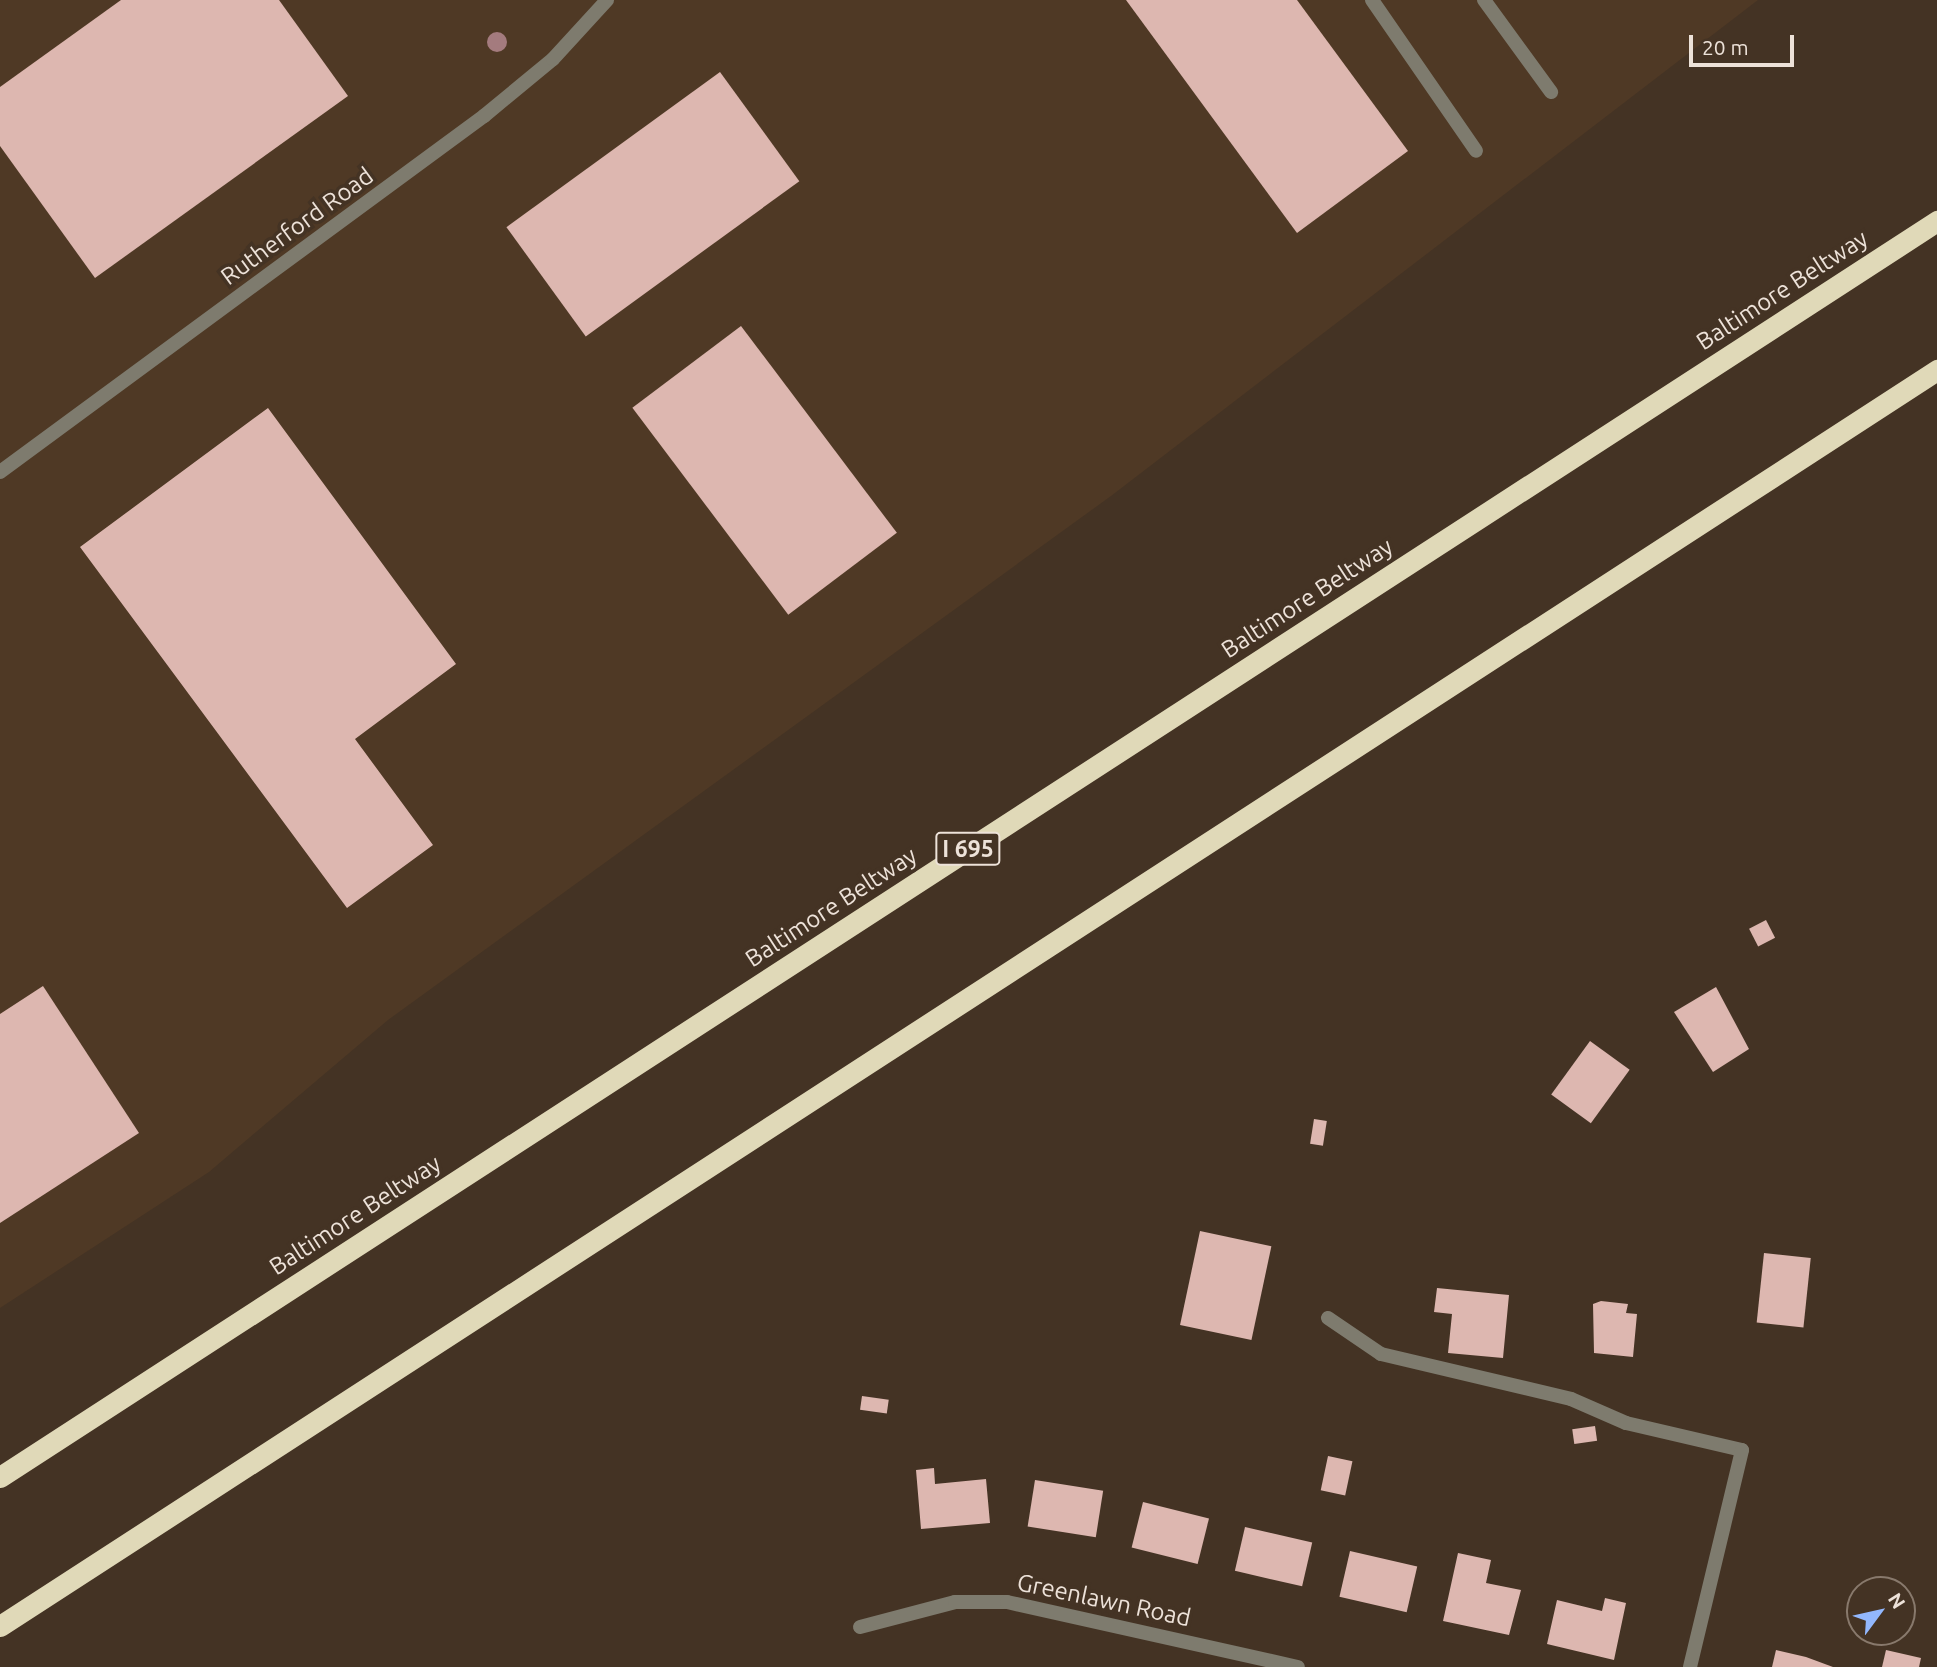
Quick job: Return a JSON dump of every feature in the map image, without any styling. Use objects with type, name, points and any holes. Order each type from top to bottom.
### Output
[{"type":"highway","name":"Baltimore Beltway","points":[[0,1477],[1937,221]]},
{"type":"highway","points":[[0,1626],[1937,370]]},
{"type":"street","name":"Rutherford Road","points":[[0,472],[484,116],[553,59],[607,0]]},
{"type":"street","points":[[1372,0],[1476,150]]},
{"type":"street","points":[[1484,0],[1551,92]]},
{"type":"street","points":[[1328,1318],[1381,1354],[1571,1399],[1626,1423],[1742,1450],[1690,1667]]},
{"type":"street","name":"Greenlawn Road","points":[[860,1627],[955,1602],[1007,1602],[1298,1667]]},
{"type":"shaded area","points":[[0,0],[1758,0],[1111,496],[388,1020],[209,1172],[0,1308]]},
{"type":"building","points":[[121,0],[279,0],[348,96],[95,278],[0,146],[0,87]]},
{"type":"building","points":[[1126,0],[1297,0],[1408,151],[1297,233]]},
{"type":"building","points":[[720,72],[799,181],[586,336],[506,227]]},
{"type":"building","points":[[741,326],[897,533],[788,615],[632,408]]},
{"type":"building","points":[[268,408],[456,664],[355,739],[433,845],[347,908],[80,547]]},
{"type":"building","points":[[1766,920],[1775,938],[1758,946],[1749,929]]},
{"type":"building","points":[[43,986],[139,1133],[0,1223],[0,1014]]},
{"type":"building","points":[[1716,987],[1749,1049],[1713,1072],[1674,1012]]},
{"type":"building","points":[[1590,1041],[1630,1070],[1591,1123],[1551,1094]]},
{"type":"building","points":[[1314,1119],[1327,1121],[1323,1146],[1310,1144]]},
{"type":"building","points":[[1200,1231],[1271,1246],[1251,1340],[1180,1325]]},
{"type":"building","points":[[1764,1253],[1811,1258],[1803,1328],[1757,1323]]},
{"type":"building","points":[[1437,1288],[1509,1295],[1503,1358],[1448,1353],[1452,1314],[1434,1312]]},
{"type":"building","points":[[1601,1301],[1628,1304],[1626,1313],[1637,1314],[1633,1357],[1594,1353],[1593,1304]]},
{"type":"building","points":[[862,1396],[889,1400],[887,1414],[860,1410]]},
{"type":"building","points":[[1595,1426],[1597,1441],[1574,1444],[1572,1429]]},
{"type":"building","points":[[1328,1456],[1352,1461],[1345,1495],[1321,1490]]},
{"type":"building","points":[[934,1468],[935,1484],[986,1479],[990,1523],[921,1529],[916,1470]]},
{"type":"building","points":[[1035,1480],[1103,1491],[1096,1537],[1028,1526]]},
{"type":"building","points":[[1143,1502],[1209,1518],[1198,1564],[1132,1548]]},
{"type":"building","points":[[1245,1527],[1312,1543],[1302,1586],[1235,1571]]},
{"type":"building","points":[[1350,1551],[1417,1567],[1407,1612],[1339,1597]]},
{"type":"building","points":[[1458,1553],[1491,1560],[1486,1583],[1521,1590],[1509,1635],[1443,1621]]},
{"type":"building","points":[[1605,1598],[1626,1603],[1614,1660],[1547,1644],[1557,1600],[1602,1611]]},
{"type":"building","points":[[1776,1650],[1806,1657],[1833,1667],[1772,1667]]},
{"type":"building","points":[[1886,1650],[1921,1658],[1919,1667],[1882,1667]]}]
